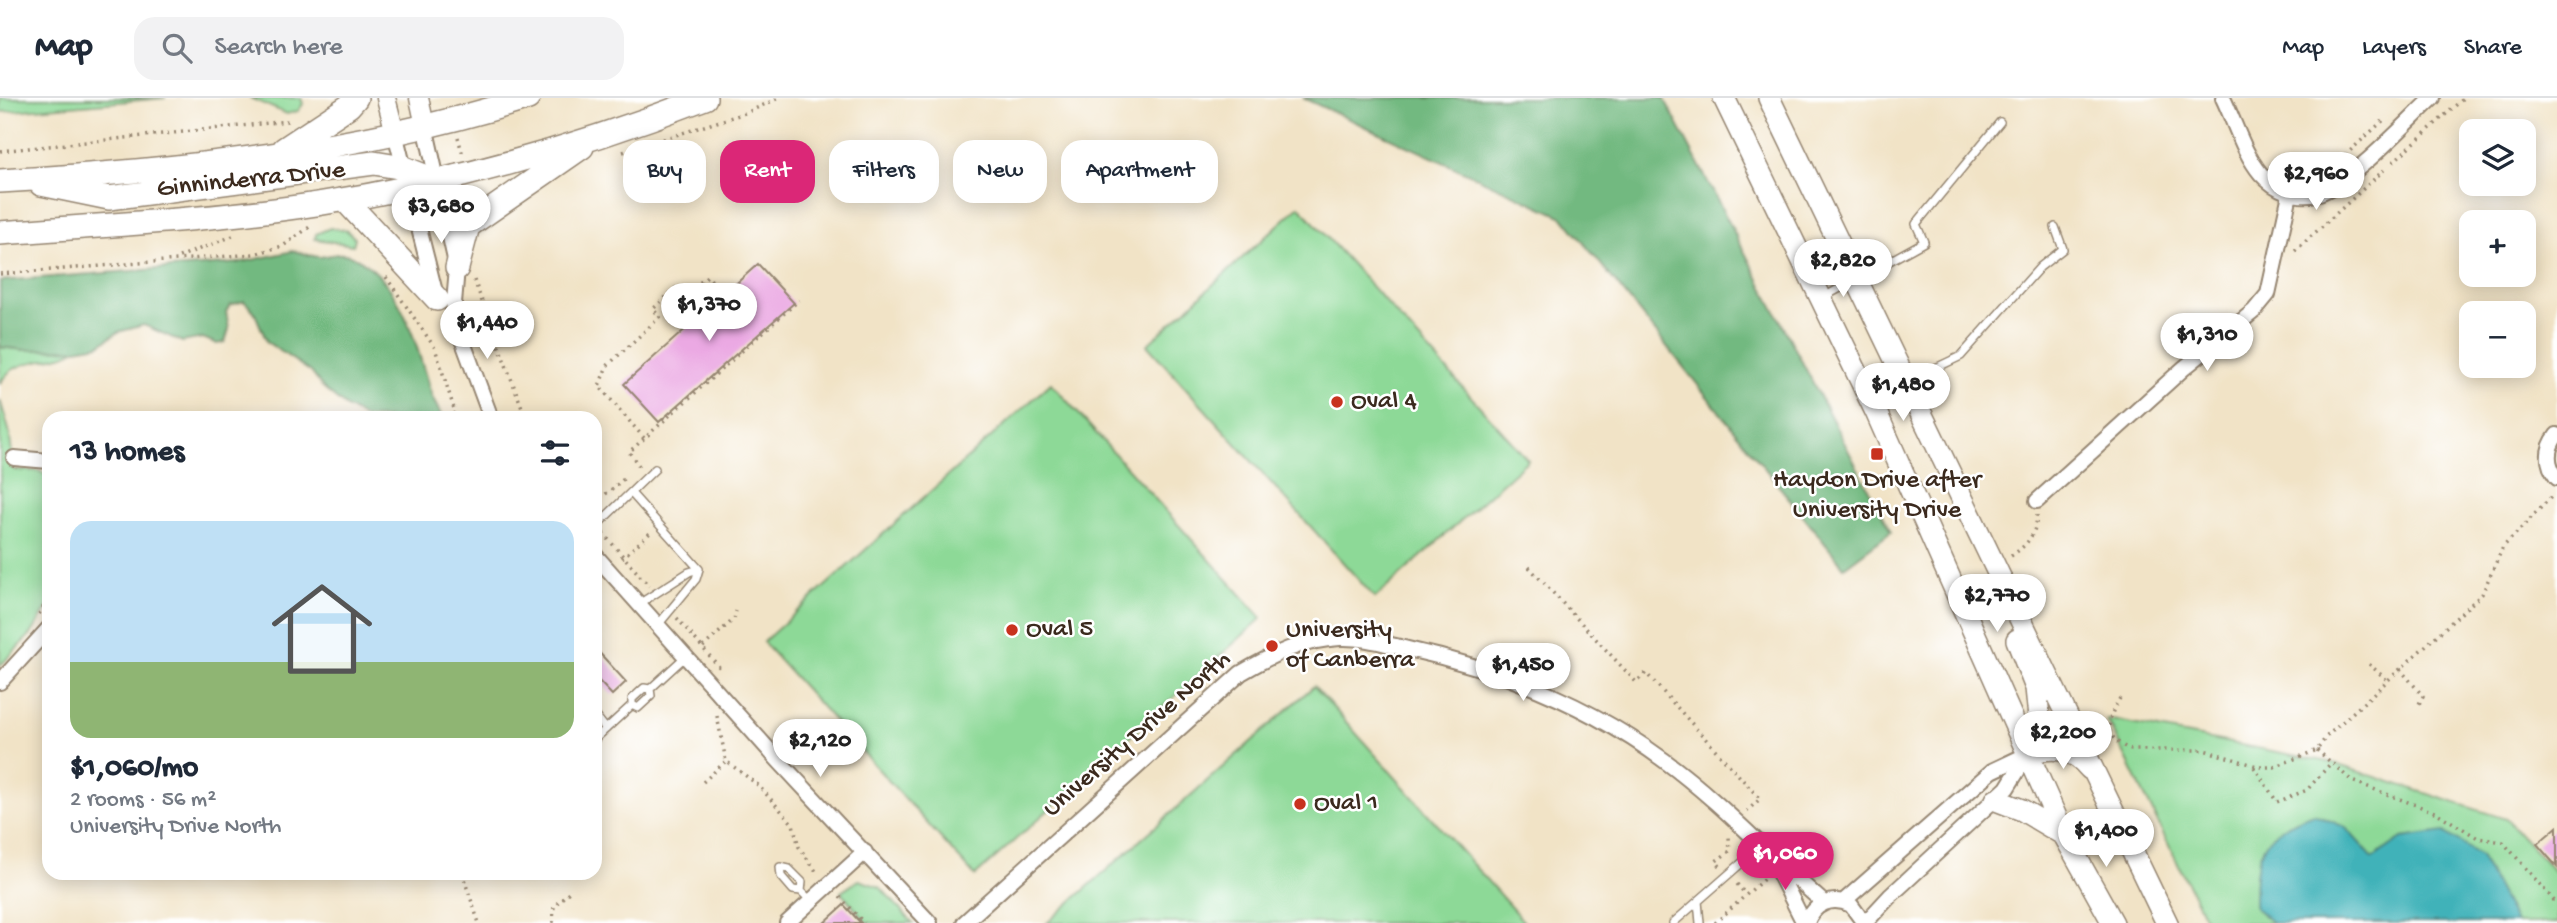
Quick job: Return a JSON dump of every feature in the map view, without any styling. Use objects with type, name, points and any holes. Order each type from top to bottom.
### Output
[{"type":"main road","points":[[279,152],[349,106],[356,98]]},
{"type":"main road","name":"Ginninderra Drive","points":[[11,180],[279,152],[395,133],[454,119],[490,103],[528,98]]},
{"type":"main road","name":"Ginninderra Drive","points":[[0,233],[345,200],[406,177],[438,181],[590,141],[705,98]]},
{"type":"main road","points":[[1724,98],[1875,412],[2064,835],[2113,923]]},
{"type":"main road","points":[[1769,98],[1909,387],[2003,564],[2098,779],[2167,923]]},
{"type":"main road","points":[[464,268],[468,226],[552,171],[590,141]]},
{"type":"main road","points":[[11,180],[109,198],[364,163],[406,177]]},
{"type":"main road","points":[[345,200],[445,307]]},
{"type":"main road","points":[[2003,564],[2003,614],[2021,649],[2036,688],[2040,727],[2028,754]]},
{"type":"main road","points":[[2028,754],[2046,748],[2071,752],[2098,779]]},
{"type":"main road","points":[[1996,800],[2022,810],[2064,835]]},
{"type":"street","points":[[386,98],[406,177],[445,307],[488,411]]},
{"type":"street","points":[[419,98],[438,181],[464,268],[445,307]]},
{"type":"street","points":[[2223,98],[2260,173],[2278,189],[2290,194],[2315,195],[2343,180],[2434,98]]},
{"type":"street","points":[[2037,501],[2184,368],[2254,311],[2268,294],[2290,194]]},
{"type":"street","points":[[2556,485],[2548,457],[2550,446],[2557,435]]},
{"type":"street","points":[[13,458],[42,460]]},
{"type":"street","points":[[602,563],[930,923]]},
{"type":"street","points":[[0,682],[42,636]]},
{"type":"street","name":"University Drive North","points":[[964,923],[1241,673],[1274,653],[1316,641],[1362,639],[1469,663],[1571,704],[1665,760],[1736,821],[1769,856],[1824,903]]},
{"type":"street","points":[[1844,901],[1857,910],[1865,923],[1890,896],[1996,800],[2007,788],[2028,754]]},
{"type":"street","points":[[1806,923],[1814,910],[1824,903],[1844,901],[1992,771],[2028,754]]},
{"type":"street","points":[[787,923],[806,896],[865,852]]},
{"type":"street","name":"University Drive North","points":[[1769,856],[1806,923]]},
{"type":"lane","points":[[1821,299],[1924,242],[1916,224],[2000,122]]},
{"type":"lane","points":[[1875,412],[1923,374],[1961,356],[2040,267],[2063,249],[2055,228]]},
{"type":"lane","points":[[602,521],[655,469]]},
{"type":"lane","points":[[632,494],[699,569]]},
{"type":"lane","points":[[639,604],[689,572],[699,569]]},
{"type":"lane","points":[[658,625],[696,579],[699,569]]},
{"type":"lane","points":[[602,733],[632,705],[632,699],[644,688],[650,689],[688,658]]},
{"type":"lane","points":[[602,724],[606,729]]},
{"type":"lane","points":[[1674,923],[1728,875],[1769,856]]},
{"type":"lane","points":[[1698,901],[1700,923]]},
{"type":"path","points":[[618,153],[748,112],[779,98]]},
{"type":"path","points":[[2295,251],[2464,98]]},
{"type":"path","points":[[2337,162],[2388,116]]},
{"type":"path","points":[[454,119],[468,174]]},
{"type":"path","points":[[0,151],[236,129],[293,120]]},
{"type":"path","points":[[0,274],[254,254],[284,247],[316,223]]},
{"type":"path","points":[[464,268],[523,411]]},
{"type":"path","points":[[382,271],[435,348],[455,411]]},
{"type":"path","points":[[645,438],[599,386],[607,366],[660,317],[653,309],[677,287],[685,296],[707,276],[717,286]]},
{"type":"path","points":[[602,497],[640,465],[629,452],[799,300]]},
{"type":"path","points":[[2120,698],[2108,718],[2108,729],[2122,746],[2132,750],[2204,750],[2253,765],[2274,767],[2317,750],[2326,737],[2482,594],[2504,547],[2552,499],[2556,485]]},
{"type":"path","points":[[2003,564],[2024,547],[2036,531],[2037,501]]},
{"type":"path","points":[[608,570],[659,524]]},
{"type":"path","points":[[1529,567],[1636,682],[1646,673],[1760,799],[1726,831],[1730,851],[1716,861],[1746,895]]},
{"type":"path","points":[[688,658],[734,620],[736,611]]},
{"type":"path","points":[[2369,664],[2387,680]]},
{"type":"path","points":[[2400,669],[2423,696],[2419,704]]},
{"type":"path","points":[[715,706],[726,761],[758,785],[793,824],[799,846],[813,867]]},
{"type":"path","points":[[2317,750],[2352,781],[2437,813],[2478,838],[2503,842],[2557,904]]},
{"type":"path","points":[[703,782],[726,761]]},
{"type":"path","points":[[2253,765],[2277,802],[2307,790],[2332,762]]},
{"type":"path","points":[[1715,923],[1746,895],[1769,856]]},
{"type":"path","points":[[464,880],[479,923]]},
{"type":"path","points":[[553,923],[554,906],[572,889]]},
{"type":"path","points":[[841,898],[864,923]]},
{"type":"green space","points":[[0,98],[166,98],[0,112]]},
{"type":"green space","points":[[250,98],[301,98],[303,104],[298,111],[287,114]]},
{"type":"green space","points":[[1303,98],[1664,98],[1891,532],[1844,567],[1563,217]]},
{"type":"green space","name":"Oval 4","points":[[1299,206],[1528,460],[1375,598],[1147,345]]},
{"type":"green space","points":[[330,228],[346,230],[355,238],[353,245],[315,239],[316,234]]},
{"type":"green space","points":[[293,251],[317,257],[347,255],[369,266],[383,280],[405,316],[432,397],[439,411],[353,411],[324,389],[311,372],[267,342],[254,311],[244,301],[230,305],[226,312],[229,329],[225,342],[217,344],[203,338],[182,342],[144,325],[118,332],[99,345],[76,349],[25,350],[0,347],[0,281],[238,263]]},
{"type":"green space","points":[[0,347],[25,350],[76,349],[67,354],[24,364],[6,375],[0,384]]},
{"type":"green space","name":"Oval 5","points":[[1051,383],[1262,618],[975,876],[763,642]]},
{"type":"green space","points":[[0,400],[9,430],[14,470],[42,473],[42,617],[32,633],[0,666]]},
{"type":"green space","name":"Oval 1","points":[[1314,686],[1525,923],[1047,923]]},
{"type":"green space","points":[[2107,719],[2329,762],[2506,819],[2557,874],[2557,923],[2207,923]]},
{"type":"green space","points":[[859,880],[880,887],[913,923],[867,923],[841,892]]},
{"type":"water","points":[[2314,814],[2345,827],[2373,858],[2402,838],[2444,832],[2480,856],[2516,923],[2273,923],[2255,908],[2259,859],[2271,838],[2281,829]]},
{"type":"building","points":[[758,264],[794,303],[659,422],[624,384]]},
{"type":"building","points":[[602,656],[626,682],[612,695],[602,684]]},
{"type":"building","points":[[2557,827],[2557,867],[2537,844]]},
{"type":"building","points":[[844,905],[861,923],[824,923]]},
{"type":"place","name":"Oval 4","points":[[1337,402]]},
{"type":"place","name":"Haydon Drive after University Drive","points":[[1877,454]]},
{"type":"place","name":"Oval 5","points":[[1012,630]]},
{"type":"place","name":"University of Canberra","points":[[1272,646]]},
{"type":"place","name":"Oval 1","points":[[1300,804]]}]
